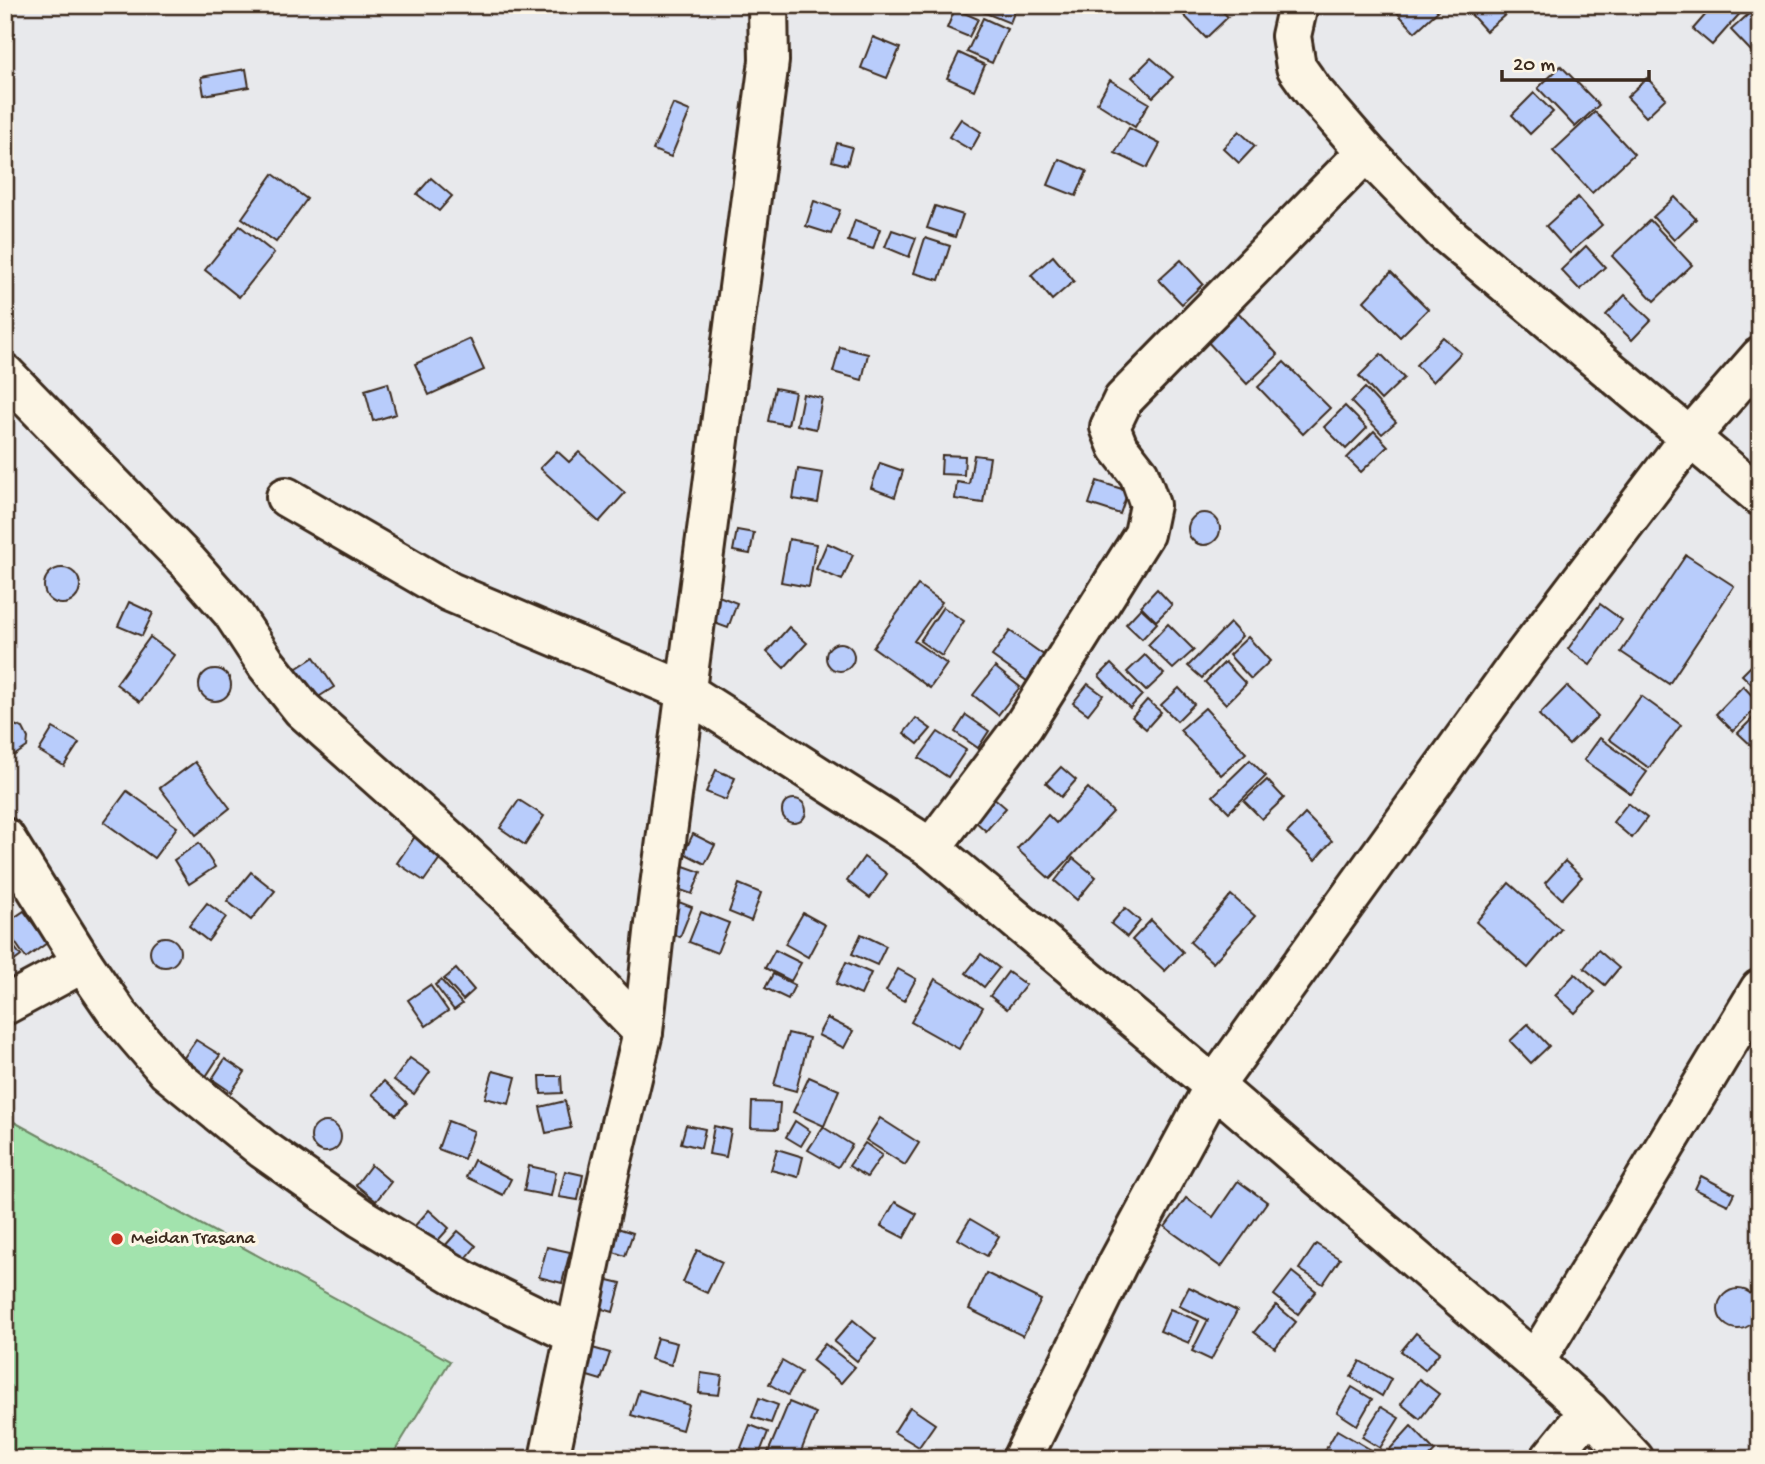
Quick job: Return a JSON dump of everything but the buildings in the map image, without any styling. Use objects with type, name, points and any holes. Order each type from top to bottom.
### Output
[{"type":"street","points":[[549,1459],[610,1169],[643,1032],[685,691],[769,61],[768,5]]},
{"type":"street","points":[[1297,6],[1291,36],[1296,66],[1313,91],[1366,152],[1443,231],[1760,496]]},
{"type":"street","points":[[930,848],[1024,725],[1144,534],[1150,505],[1139,474],[1118,447],[1110,427],[1123,400],[1366,152]]},
{"type":"street","points":[[1022,1459],[1118,1264],[1214,1086],[1517,665],[1690,437],[1760,357]]},
{"type":"street","points":[[5,374],[232,612],[267,665],[302,709],[541,926],[643,1032]]},
{"type":"street","points":[[286,497],[450,592],[685,691],[930,848],[1214,1086],[1535,1362],[1589,1411],[1634,1459]]},
{"type":"street","points":[[5,838],[118,1014],[167,1071],[263,1149],[361,1218],[465,1281],[575,1335]]},
{"type":"street","points":[[5,1005],[83,963]]},
{"type":"street","points":[[1535,1362],[1760,989]]},
{"type":"street","points":[[1550,1459],[1589,1411]]},
{"type":"green space","name":"Meidan Trasana","points":[[5,1117],[450,1361],[390,1459],[5,1459]]},
{"type":"place","name":"Meidan Trasana","points":[[117,1239]]}]
